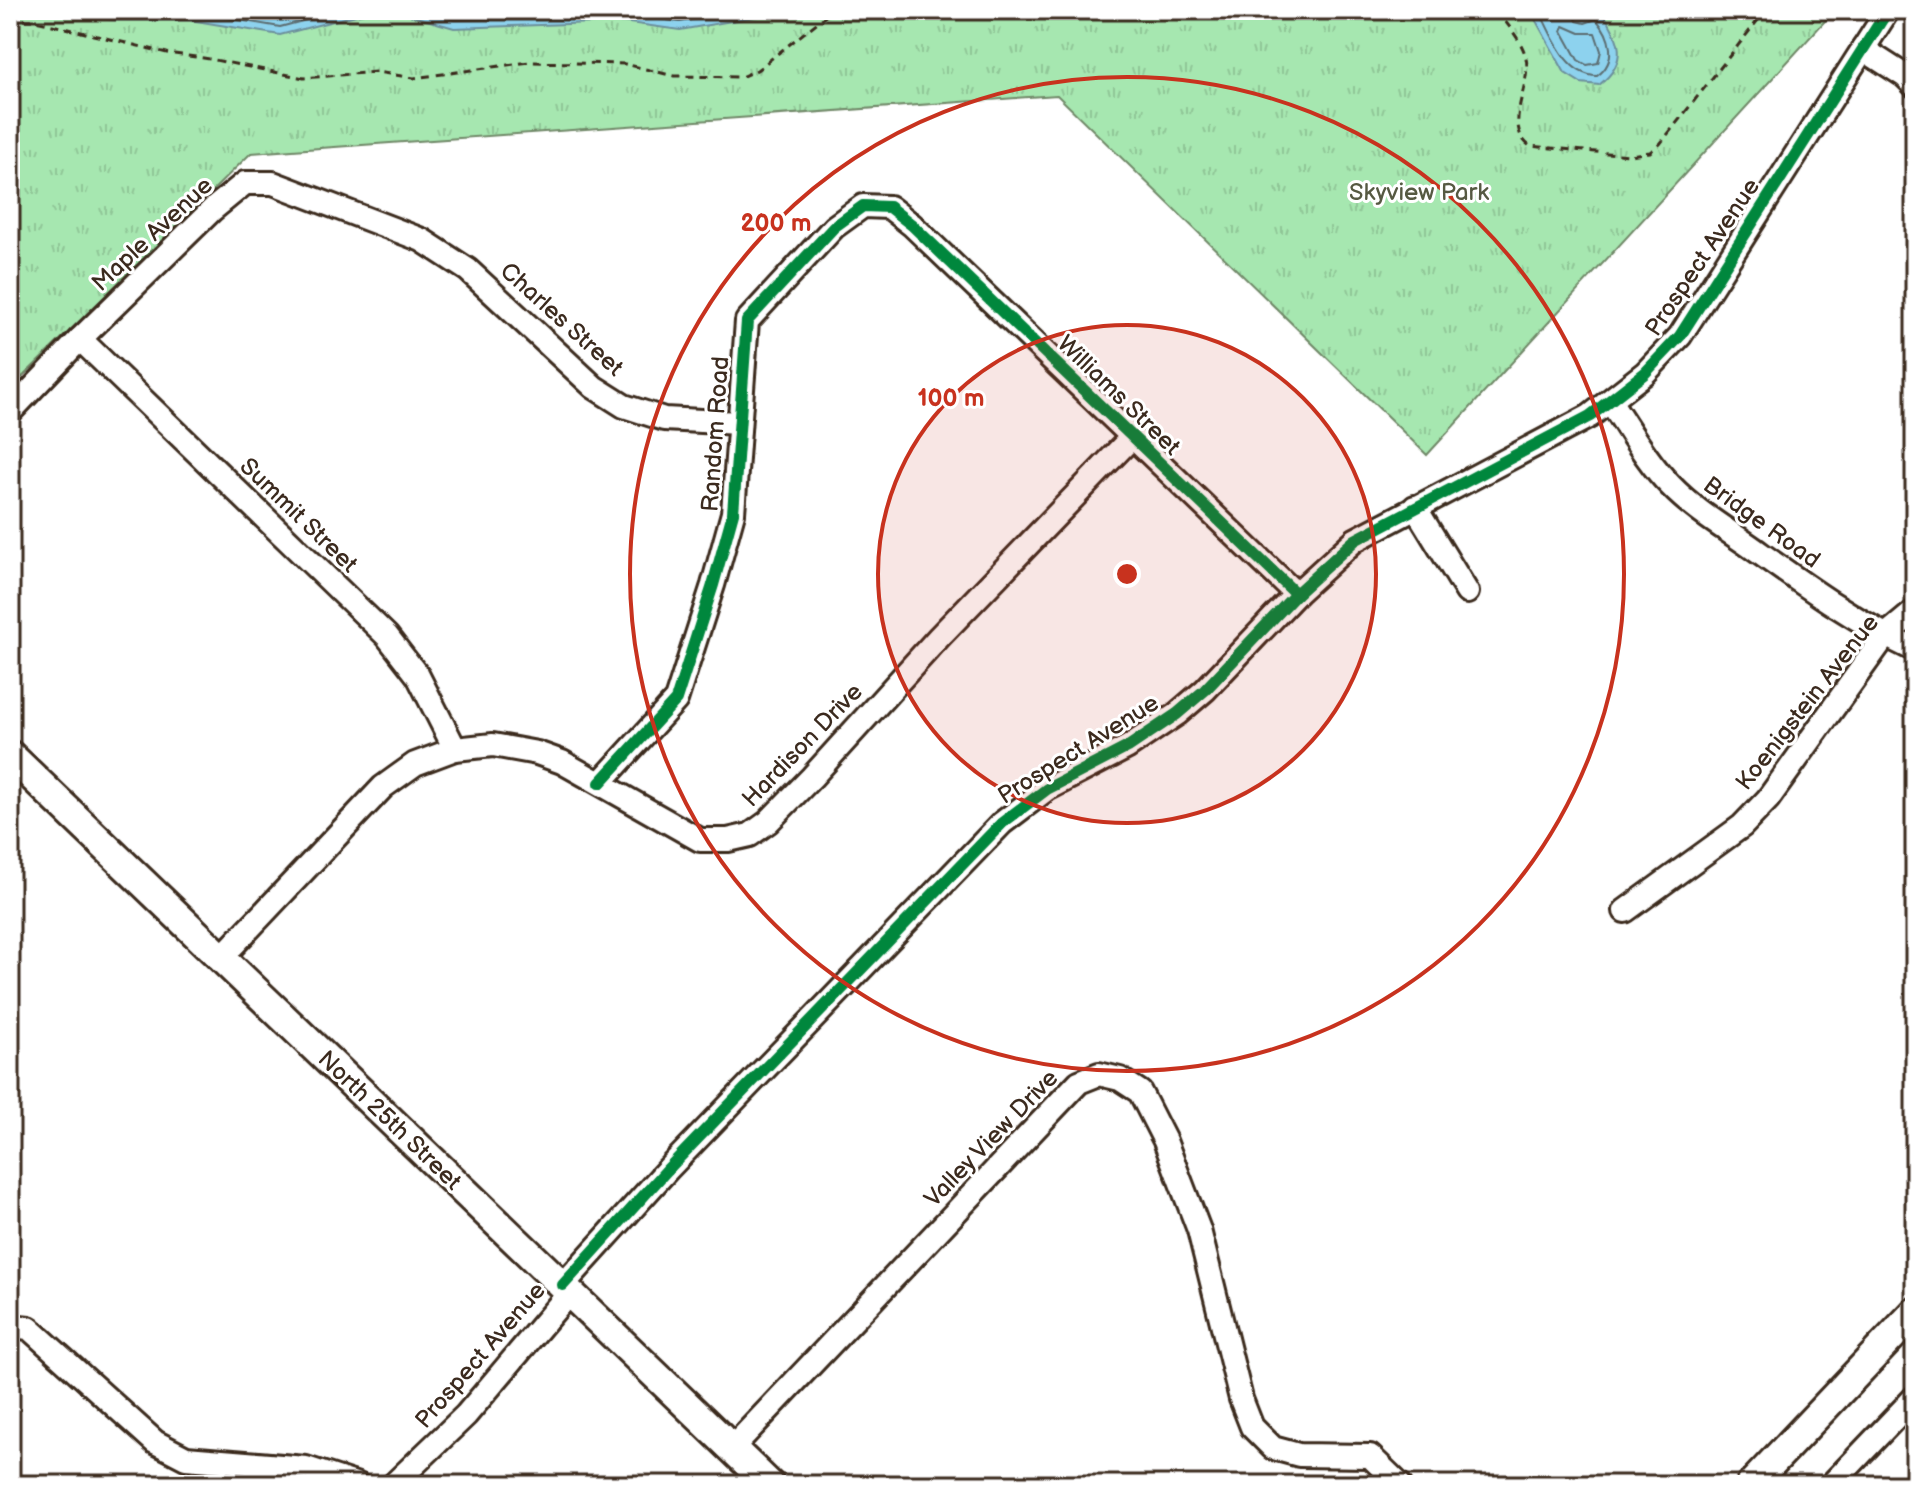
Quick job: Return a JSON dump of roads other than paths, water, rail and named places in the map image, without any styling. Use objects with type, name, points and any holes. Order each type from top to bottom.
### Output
[{"type":"main road","name":"North 25th Street","points":[[10,755],[770,1485]]},
{"type":"main road","points":[[1751,1485],[1915,1312]]},
{"type":"street","name":"Prospect Avenue","points":[[393,1485],[466,1415],[566,1288],[667,1170],[1002,823],[1047,789],[1128,747],[1177,714],[1205,690],[1296,594],[1355,540],[1554,437],[1610,401],[1645,373],[1680,336],[1888,10]]},
{"type":"street","points":[[1863,49],[1915,86]]},
{"type":"street","name":"Maple Avenue","points":[[10,412],[212,210],[245,183],[273,183],[362,217]]},
{"type":"street","name":"Random Road","points":[[600,783],[676,700],[733,513],[747,321],[834,227],[863,206],[889,207],[913,227]]},
{"type":"street","name":"Charles Street","points":[[362,217],[422,240],[468,270],[594,387],[624,406],[664,419],[739,423]]},
{"type":"street","name":"Williams Street","points":[[913,227],[1296,594]]},
{"type":"street","name":"Summit Street","points":[[80,339],[387,636],[418,676],[455,749]]},
{"type":"street","name":"Bridge Road","points":[[1610,401],[1661,474],[1695,507],[1836,607],[1915,650]]},
{"type":"street","name":"Hardison Drive","points":[[221,958],[383,787],[415,764],[455,749],[493,745],[537,753],[562,762],[700,840],[728,840],[750,835],[768,822],[812,777],[939,637],[1131,438]]},
{"type":"street","points":[[1415,507],[1467,592]]},
{"type":"street","name":"Koenigstein Avenue","points":[[1625,911],[1742,826],[1768,799],[1885,636],[1915,611]]},
{"type":"street","name":"Valley View Drive","points":[[732,1448],[1079,1082],[1099,1074],[1120,1079],[1140,1092],[1165,1141],[1199,1230],[1241,1399],[1252,1427],[1273,1448],[1299,1455],[1370,1456],[1400,1485]]},
{"type":"street","points":[[10,1326],[29,1328],[155,1442],[186,1458],[306,1468],[358,1485]]},
{"type":"street","points":[[1831,1485],[1915,1397]]},
{"type":"water","points":[[56,10],[375,10],[280,35],[190,20],[114,20]]},
{"type":"water","points":[[392,10],[771,10],[760,16],[680,30],[622,22],[454,28]]},
{"type":"water","points":[[1530,10],[1579,10],[1585,15],[1589,10],[1601,10],[1613,30],[1619,49],[1615,67],[1609,76],[1599,85],[1581,83],[1565,73]]},
{"type":"park label","name":"Skyview Park","points":[[1419,192]]}]
